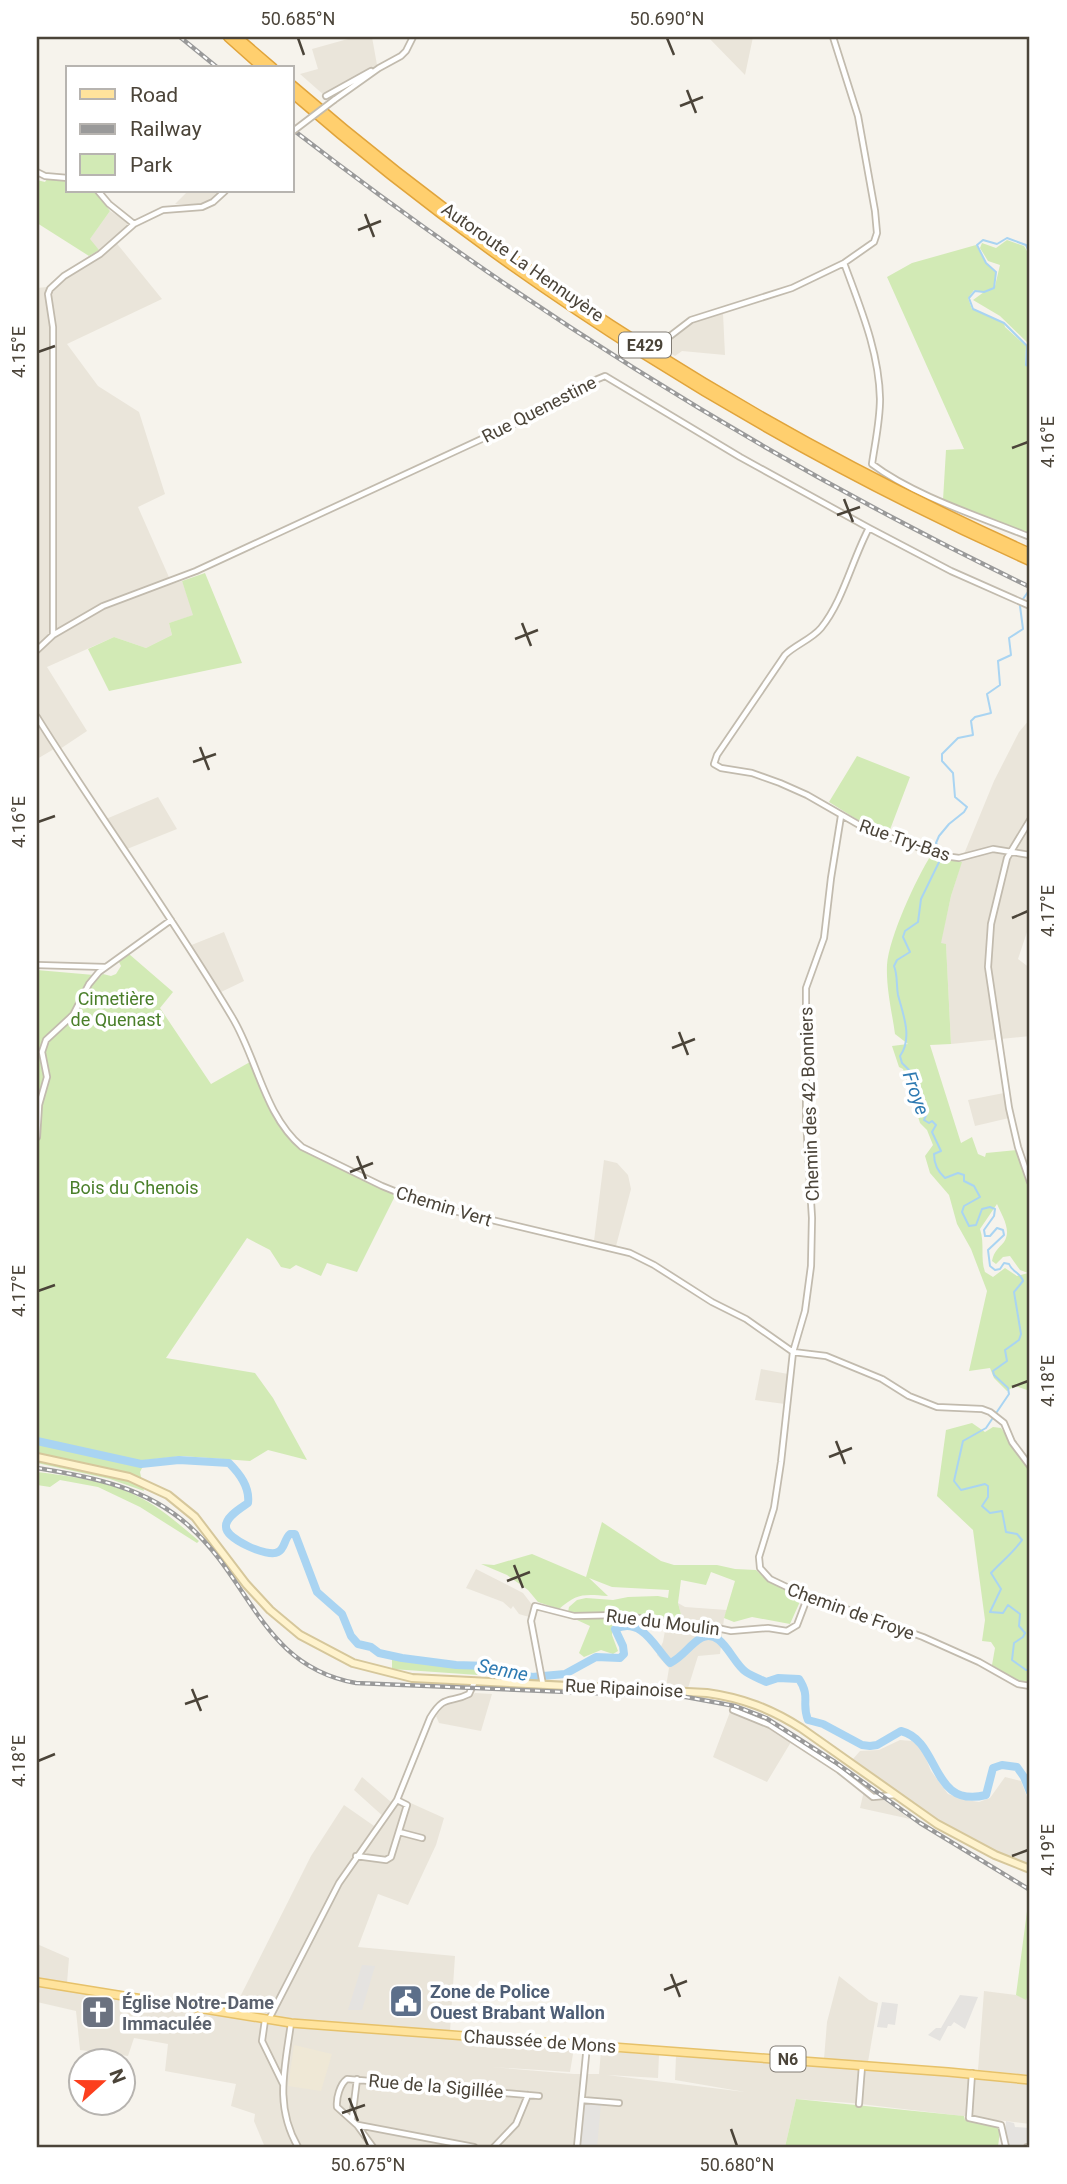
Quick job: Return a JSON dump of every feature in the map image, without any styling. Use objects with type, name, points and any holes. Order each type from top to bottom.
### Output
[{"type":"highway","points":[[228,37],[261,66]]},
{"type":"highway","points":[[237,37],[271,66]]},
{"type":"highway","name":"Autoroute La Hennuyère","points":[[294,87],[457,216],[533,271],[670,361],[856,468],[1030,553]]},
{"type":"highway","name":"Autoroute La Hennuyère","points":[[294,95],[452,221],[549,290],[677,373],[864,480],[1030,561]]},
{"type":"main road","name":"Chaussée de Mons","points":[[37,1982],[292,2023],[1030,2078]]},
{"type":"street","points":[[294,130],[406,51],[413,37]]},
{"type":"street","points":[[661,343],[691,320],[778,294],[844,263],[874,242],[877,225],[858,116],[833,37]]},
{"type":"street","points":[[326,96],[361,75],[379,68]]},
{"type":"street","points":[[37,172],[45,176],[66,178]]},
{"type":"street","points":[[99,192],[109,204],[134,223]]},
{"type":"street","points":[[53,635],[53,327],[47,300],[49,290],[64,276],[100,254],[134,223],[163,210],[202,207],[224,192]]},
{"type":"street","points":[[844,263],[868,328],[879,385],[879,417],[872,464],[884,473],[935,498],[1030,537]]},
{"type":"street","name":"Rue Quenestine","points":[[37,650],[53,635],[103,606],[196,571],[526,418],[603,376],[740,457],[869,528],[951,571],[1030,606]]},
{"type":"street","name":"Rue Try-Bas","points":[[869,528],[855,553],[835,608],[817,632],[798,643],[785,655],[715,759],[716,767],[752,773],[780,783],[879,834],[942,855],[954,858],[993,849],[1030,855]]},
{"type":"street","name":"Chemin Vert","points":[[37,717],[171,920],[240,1031],[265,1093],[294,1140],[302,1147],[382,1186],[429,1205],[630,1253],[712,1302],[747,1319],[793,1352],[826,1356],[882,1379],[909,1396],[937,1407],[982,1409],[993,1413],[1004,1423],[1012,1442],[1030,1466]]},
{"type":"street","name":"Chemin des 42 Bonniers","points":[[793,1352],[807,1301],[812,1253],[806,1119],[806,988],[824,939],[841,816]]},
{"type":"street","points":[[1030,820],[1010,850],[992,916],[988,956],[988,980],[1001,1067],[1018,1147],[1030,1182]]},
{"type":"street","points":[[37,1137],[39,1105],[47,1077],[43,1045],[79,1006],[93,978],[171,920]]},
{"type":"street","points":[[37,965],[106,967]]},
{"type":"street","name":"Chemin de Froye","points":[[793,1352],[774,1508],[759,1564],[763,1574],[808,1596],[933,1641],[1018,1684],[1030,1686]]},
{"type":"street","name":"Rue Ripainoise","points":[[37,1457],[141,1481],[168,1495],[182,1505],[211,1536],[259,1599],[286,1624],[317,1646],[353,1663],[394,1675],[475,1681],[543,1682],[707,1693],[741,1698],[779,1714],[894,1795],[967,1842],[1030,1869]]},
{"type":"street","name":"Rue du Moulin","points":[[543,1682],[531,1621],[535,1606],[574,1616],[606,1614],[676,1624],[704,1625],[730,1631],[768,1628],[787,1631],[797,1625],[808,1596]]},
{"type":"street","points":[[283,2085],[262,2041],[267,2020],[339,1883],[397,1800],[437,1706],[452,1698],[469,1694],[475,1681]]},
{"type":"street","points":[[733,1710],[770,1725],[839,1770],[873,1797],[894,1795]]},
{"type":"street","points":[[356,1856],[388,1860],[407,1805],[397,1800]]},
{"type":"street","points":[[399,1832],[422,1838]]},
{"type":"street","points":[[292,2023],[283,2085],[284,2117],[298,2147]]},
{"type":"street","points":[[578,2147],[587,2044]]},
{"type":"street","points":[[859,2104],[862,2065]]},
{"type":"street","points":[[972,2074],[969,2118],[1001,2125],[1006,2147]]},
{"type":"street","points":[[357,2079],[352,2120],[373,2147]]},
{"type":"street","name":"Rue de la Sigillée","points":[[352,2120],[339,2110],[337,2104],[344,2081],[357,2079],[539,2096]]},
{"type":"street","name":"Rue de la Sigillée","points":[[495,2147],[516,2124],[528,2095]]},
{"type":"street","points":[[582,2100],[619,2103]]},
{"type":"street","points":[[357,2125],[474,2147]]},
{"type":"shaded area","points":[[355,37],[372,37],[377,65],[325,96],[300,74],[318,69],[312,49]]},
{"type":"shaded area","points":[[708,37],[753,37],[745,75]]},
{"type":"shaded area","points":[[187,192],[220,192],[209,202],[175,204]]},
{"type":"shaded area","points":[[110,211],[131,224],[114,240],[162,299],[67,344],[98,386],[139,412],[165,494],[138,507],[172,584],[182,581],[194,615],[169,623],[172,635],[146,648],[114,637],[47,667],[87,731],[60,749],[54,749],[37,759],[37,288],[47,287],[63,273],[99,250],[89,240]]},
{"type":"shaded area","points":[[723,313],[725,355],[682,351],[675,356],[659,346],[684,325],[700,317]]},
{"type":"shaded area","points":[[1030,719],[1030,923],[1018,959],[1030,968],[1030,1036],[951,1044],[946,945],[940,944],[951,896],[964,854],[994,781],[1019,732]]},
{"type":"shaded area","points":[[158,797],[177,829],[127,849],[106,819]]},
{"type":"shaded area","points":[[224,932],[244,981],[219,993],[189,946]]},
{"type":"shaded area","points":[[1004,1093],[1009,1118],[975,1126],[968,1100]]},
{"type":"shaded area","points":[[604,1160],[617,1163],[628,1175],[631,1189],[616,1246],[594,1241]]},
{"type":"shaded area","points":[[761,1369],[788,1374],[785,1404],[755,1400]]},
{"type":"shaded area","points":[[476,1569],[523,1593],[533,1606],[529,1617],[519,1614],[513,1606],[511,1609],[503,1602],[466,1588]]},
{"type":"shaded area","points":[[678,1603],[685,1607],[727,1610],[720,1654],[698,1656],[688,1688],[666,1687],[669,1668],[657,1655],[666,1625],[678,1626],[683,1622]]},
{"type":"shaded area","points":[[475,1693],[492,1694],[481,1731],[439,1723],[436,1716],[446,1703],[468,1699]]},
{"type":"shaded area","points":[[730,1712],[776,1731],[791,1742],[767,1782],[713,1757]]},
{"type":"shaded area","points":[[900,1740],[912,1741],[922,1749],[931,1771],[948,1794],[979,1802],[990,1798],[1005,1777],[1021,1781],[1030,1805],[1030,1865],[988,1849],[962,1834],[922,1810],[853,1759],[860,1751],[879,1750]]},
{"type":"shaded area","points":[[362,1777],[391,1802],[395,1796],[444,1818],[436,1845],[408,1905],[378,1894],[358,1947],[455,1956],[450,2031],[319,2022],[233,2011],[311,1856],[344,1805],[377,1828],[385,1818],[354,1790]]},
{"type":"shaded area","points":[[864,1791],[873,1799],[880,1797],[910,1819],[860,1808]]},
{"type":"shaded area","points":[[37,1944],[69,1958],[67,1983],[37,1978]]},
{"type":"shaded area","points":[[362,1965],[375,1966],[362,2010],[348,2010]]},
{"type":"shaded area","points":[[839,1976],[869,2000],[878,2003],[868,2062],[824,2059],[827,2022]]},
{"type":"shaded area","points":[[37,1986],[269,2024],[574,2048],[570,2072],[491,2067],[599,2074],[601,2051],[659,2055],[658,2078],[607,2075],[745,2092],[675,2080],[676,2056],[1030,2082],[1030,2124],[796,2099],[785,2147],[260,2147],[264,2145],[254,2121],[255,2114],[231,2106],[236,2084],[165,2071],[168,2044],[134,2038],[131,2048],[80,2048],[76,2011],[37,2002]]},
{"type":"shaded area","points":[[1030,1990],[1030,2075],[978,2070],[984,1991],[1026,1999]]},
{"type":"shaded area","points":[[960,1995],[978,1997],[965,2029],[954,2022],[948,2026],[940,2041],[928,2035],[936,2028],[941,2028]]},
{"type":"shaded area","points":[[882,2002],[898,2004],[895,2025],[888,2024],[887,2028],[877,2027]]},
{"type":"shaded area","points":[[294,2045],[332,2054],[321,2091],[288,2086]]},
{"type":"shaded area","points":[[583,2102],[601,2103],[597,2147],[580,2147]]},
{"type":"shaded area","points":[[1006,2121],[1014,2123],[1015,2127],[1030,2128],[1030,2144],[1010,2147],[1005,2141]]},
{"type":"green space","points":[[47,179],[66,181],[66,192],[95,192],[110,211],[90,239],[99,250],[89,256],[37,223],[37,180],[45,182]]},
{"type":"green space","points":[[1007,240],[1024,246],[1030,256],[1030,345],[1000,316],[973,300],[984,292],[974,290],[968,298],[972,309],[1004,323],[1026,346],[1025,365],[1030,368],[1030,535],[943,500],[946,450],[964,449],[887,277],[912,263],[976,245],[986,263],[995,272],[995,286],[1000,265],[988,261],[980,248],[982,243],[996,248]]},
{"type":"green space","points":[[205,573],[242,663],[109,691],[88,649],[114,637],[146,648],[172,635],[169,623],[193,615],[182,581]]},
{"type":"green space","points":[[857,756],[910,777],[888,835],[869,827],[829,802]]},
{"type":"green space","points":[[931,855],[962,862],[951,896],[941,943],[946,944],[951,1044],[930,1045],[961,1143],[972,1137],[978,1154],[985,1157],[986,1153],[1017,1150],[1030,1189],[1030,1391],[1015,1386],[1007,1391],[994,1378],[990,1368],[969,1371],[987,1291],[971,1249],[957,1224],[949,1195],[930,1173],[925,1156],[933,1145],[927,1130],[920,1123],[903,1069],[899,1067],[892,1046],[908,1044],[895,1034],[887,982],[889,953],[904,908]],"holes":[[[997,1204],[1007,1233],[992,1261],[996,1264],[1003,1257],[1010,1256],[1020,1270],[1028,1273],[1017,1276],[1005,1268],[993,1277],[985,1272],[980,1229]]]},
{"type":"green space","name":"Bois du Chenois","points":[[129,954],[173,992],[160,1008],[211,1084],[250,1062],[275,1117],[296,1146],[396,1194],[357,1272],[327,1263],[321,1276],[296,1265],[290,1269],[281,1267],[270,1250],[247,1238],[166,1358],[255,1373],[273,1398],[307,1460],[268,1450],[250,1461],[182,1456],[146,1460],[140,1472],[144,1491],[110,1479],[37,1463],[37,970],[94,975],[68,1017],[71,1021],[93,982],[103,974],[116,974],[121,966],[119,962]]},
{"type":"green space","points":[[972,1423],[985,1432],[993,1427],[1001,1428],[1030,1470],[1030,1683],[1015,1680],[992,1665],[995,1648],[991,1642],[982,1641],[985,1620],[973,1530],[937,1496],[946,1430]]},
{"type":"green space","points":[[37,1472],[88,1480],[125,1491],[162,1511],[199,1541],[197,1543],[140,1507],[98,1487],[60,1480],[50,1487],[37,1485]]},
{"type":"green space","points":[[602,1522],[661,1561],[674,1565],[717,1565],[756,1570],[769,1582],[802,1597],[790,1624],[752,1617],[734,1622],[724,1618],[735,1581],[711,1572],[706,1585],[681,1580],[678,1603],[683,1622],[608,1612],[582,1615],[568,1612],[569,1607],[577,1600],[586,1598],[668,1598],[669,1590],[612,1587],[589,1578],[608,1596],[581,1596],[559,1609],[538,1602],[528,1590],[507,1575],[481,1564],[494,1565],[532,1554],[586,1577]]},
{"type":"green space","points":[[613,1617],[612,1635],[618,1651],[613,1654],[601,1650],[584,1657],[579,1653],[590,1626],[577,1620]]},
{"type":"green space","points":[[392,1656],[487,1667],[519,1678],[392,1669]]},
{"type":"green space","points":[[1029,1896],[1030,1990],[1026,2000],[1016,1995]]},
{"type":"green space","points":[[796,2099],[964,2116],[965,2120],[997,2127],[1000,2131],[998,2147],[785,2147]]},
{"type":"waterway","name":"Froye","points":[[1030,254],[1026,245],[1007,238],[997,244],[983,240],[977,245],[986,263],[996,272],[994,288],[984,292],[975,291],[969,298],[973,309],[1004,323],[1027,346],[1026,365],[1030,367]]},
{"type":"waterway","name":"Froye","points":[[1023,599],[1030,589]]},
{"type":"waterway","name":"Froye","points":[[942,853],[936,843],[939,836],[967,807],[955,797],[953,773],[942,761],[942,754],[958,738],[973,735],[971,721],[975,717],[991,713],[987,694],[1000,685],[998,661],[1011,655],[1009,638],[1023,629],[1020,606]]},
{"type":"waterway","name":"Froye","points":[[941,858],[921,899],[918,922],[905,931],[903,937],[910,952],[897,960],[894,966],[906,1034],[906,1042],[900,1056],[902,1063],[912,1073],[919,1105],[927,1113],[924,1120],[929,1123],[932,1121],[936,1125],[932,1132],[941,1151],[934,1154],[938,1170],[945,1178],[958,1173],[964,1175],[964,1181],[974,1186],[980,1197],[964,1206],[962,1212],[969,1226],[976,1225],[982,1209],[995,1209],[994,1216],[984,1230],[985,1236],[990,1236],[997,1228],[1003,1230],[1004,1235],[988,1250],[990,1266],[995,1270],[1000,1269],[1004,1263],[1009,1264],[1023,1281],[1014,1292],[1021,1334],[1019,1340],[1005,1350],[1007,1361],[993,1371],[1008,1388],[1009,1394],[986,1428],[963,1441],[954,1481],[961,1490],[985,1484],[988,1486],[988,1497],[982,1506],[990,1513],[1002,1511],[1006,1532],[1017,1534],[1022,1540],[991,1573],[1001,1589],[990,1612],[1003,1613],[1008,1605],[1020,1614],[1019,1626],[1025,1633],[1014,1643],[1012,1660],[1030,1670]]},
{"type":"waterway","name":"Senne","points":[[37,1441],[141,1464],[179,1460],[229,1463],[243,1481],[248,1503],[228,1520],[228,1532],[248,1546],[273,1553],[280,1551],[290,1534],[295,1534],[317,1592],[342,1614],[351,1636],[358,1644],[371,1647],[379,1653],[456,1665],[488,1666],[532,1677],[565,1674],[596,1657],[620,1658],[624,1654],[623,1646],[615,1629],[624,1626],[640,1630],[670,1663],[701,1638],[715,1637],[746,1672],[766,1682],[778,1678],[799,1679],[803,1685],[808,1720],[823,1724],[862,1745],[877,1745],[901,1731],[914,1737],[945,1784],[968,1797],[986,1795],[993,1768],[1002,1765],[1017,1767],[1030,1792]]},
{"type":"railway","points":[[180,37],[216,66]]},
{"type":"railway","points":[[294,131],[467,258],[649,378],[836,487],[1030,587]]},
{"type":"railway","points":[[37,1468],[118,1486],[137,1493],[172,1513],[210,1548],[278,1641],[299,1659],[324,1674],[356,1683],[686,1697],[735,1706],[766,1718],[835,1762],[920,1823],[1030,1890]]},
{"type":"place","name":"Zone de Police Ouest Brabant Wallon","points":[[406,2001]]},
{"type":"place","name":"Église Notre-Dame Immaculée","points":[[98,2012]]},
{"type":"park label","name":"Cimetière de Quenast","points":[[116,1008]]}]
